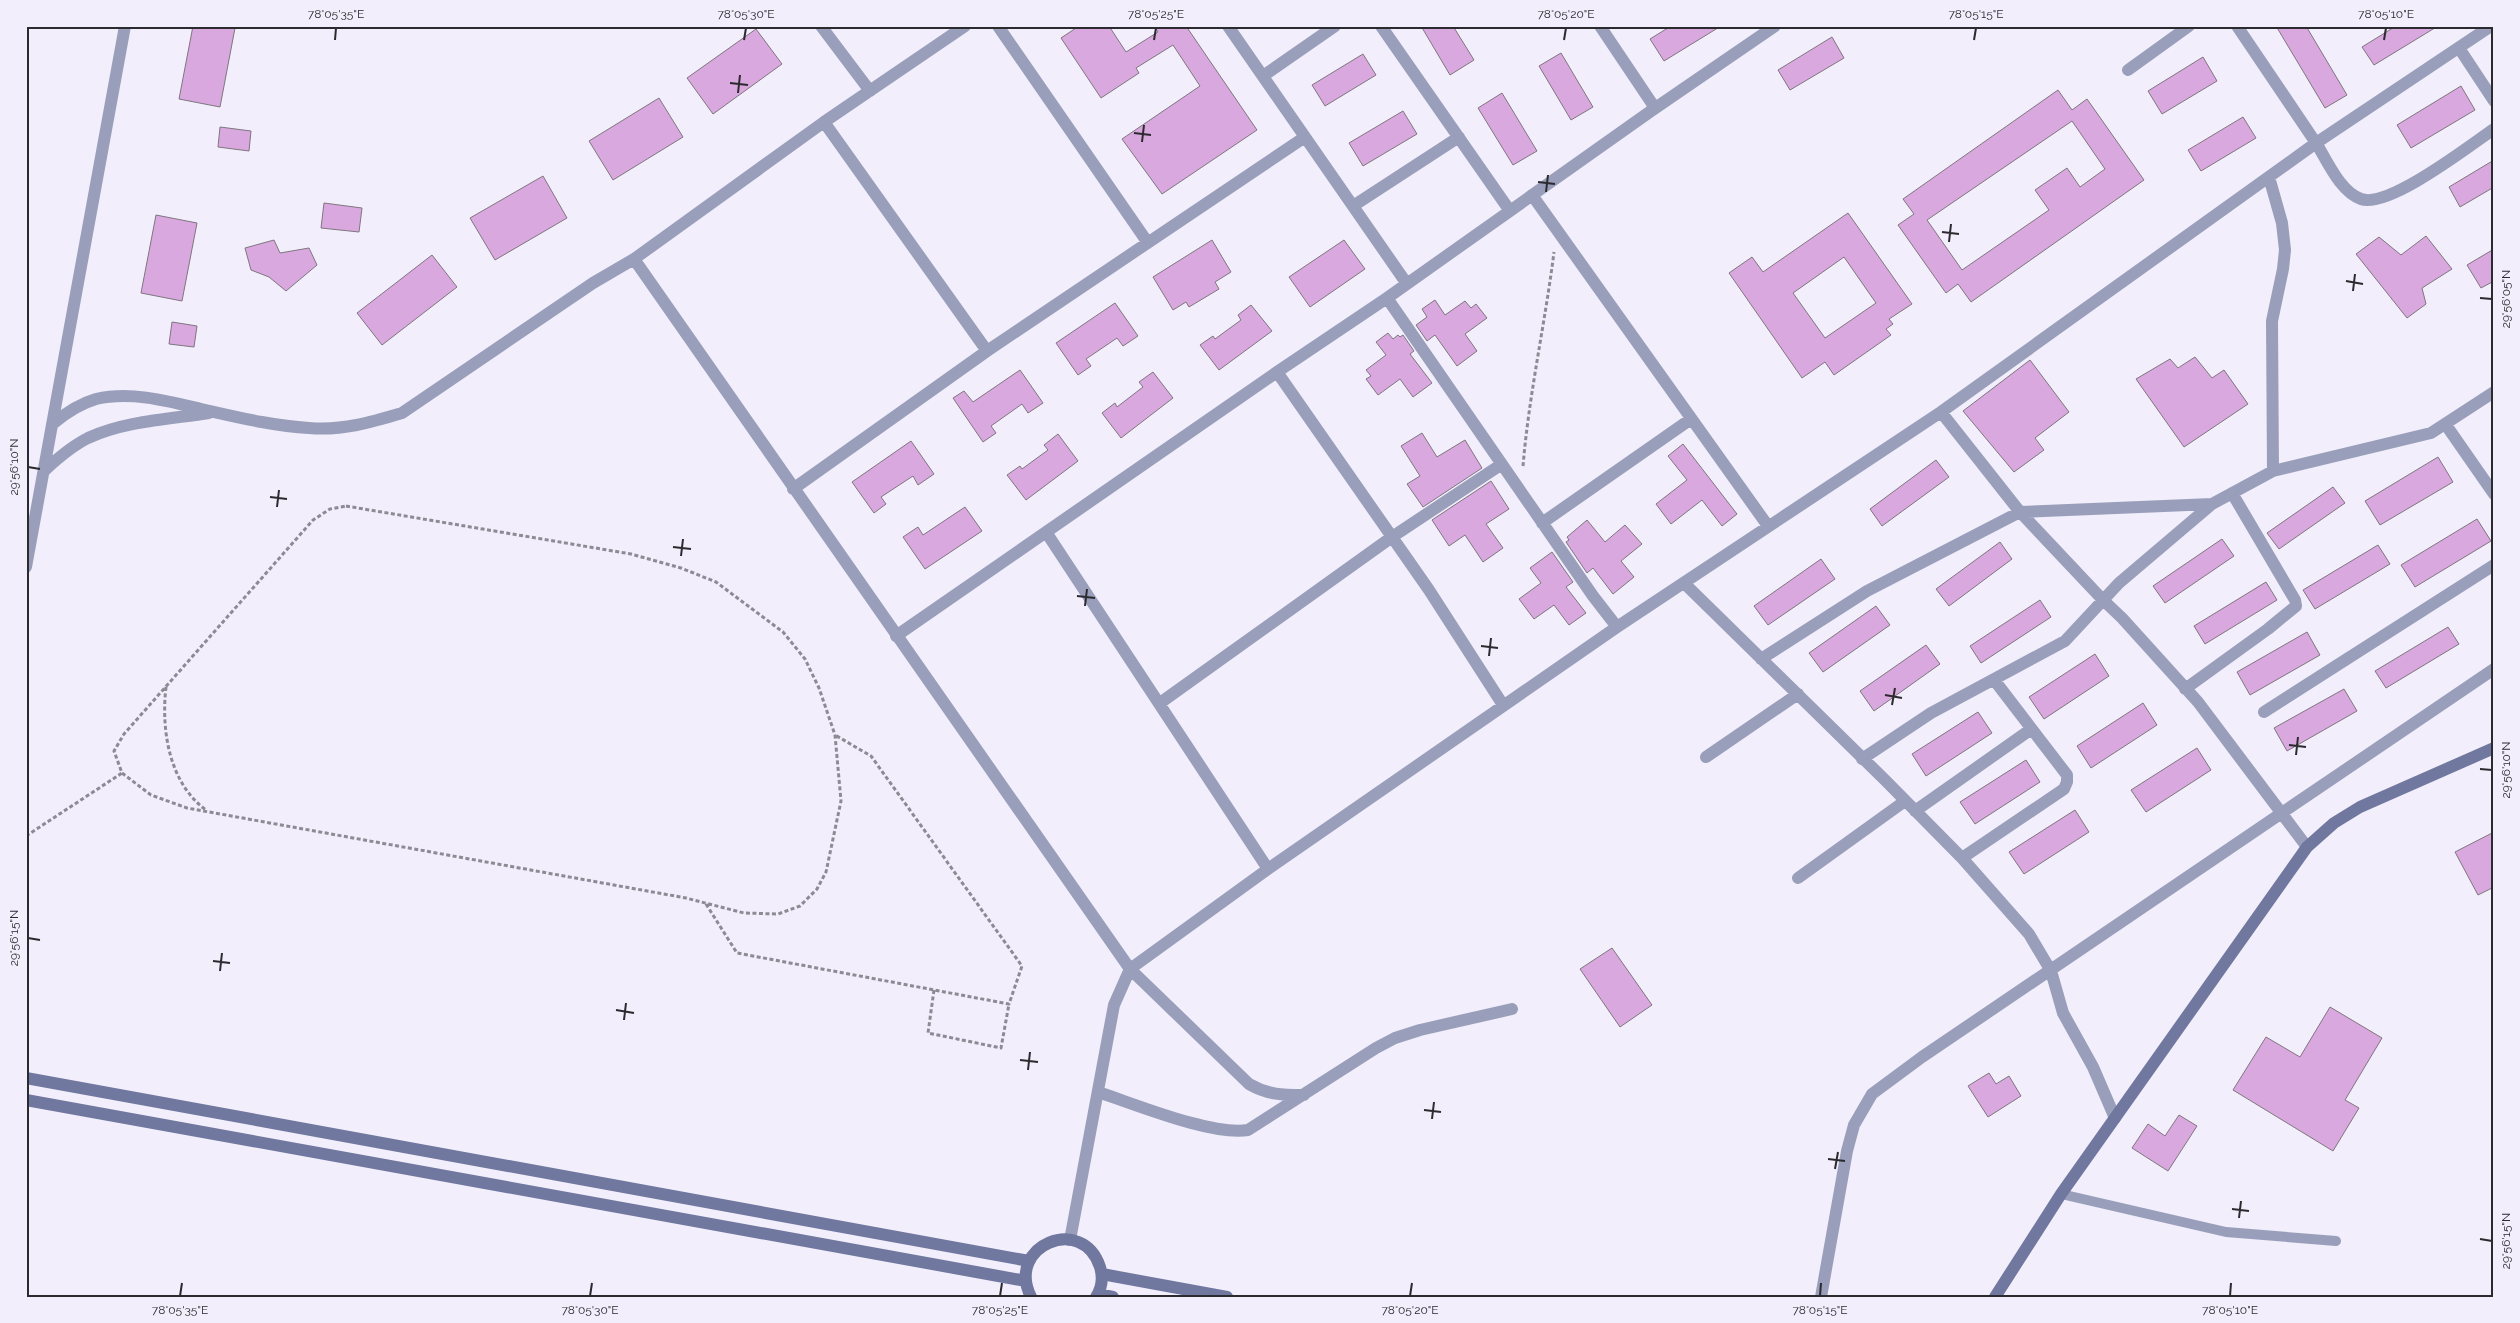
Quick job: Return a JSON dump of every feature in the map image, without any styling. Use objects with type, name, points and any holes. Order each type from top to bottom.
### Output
[{"type":"main road","points":[[1995,1297],[2060,1194],[2306,846],[2334,823],[2360,807],[2494,748]]},
{"type":"main road","points":[[26,1078],[1029,1261]]},
{"type":"main road","points":[[26,1100],[1026,1280]]},
{"type":"main road","points":[[1031,1297],[1026,1280],[1029,1261],[1042,1246],[1060,1239],[1070,1240],[1086,1246],[1097,1258],[1102,1274],[1097,1295],[1113,1297]]},
{"type":"main road","points":[[1102,1274],[1227,1297]]},
{"type":"street","points":[[26,567],[54,423],[125,26]]},
{"type":"street","points":[[821,26],[870,91]]},
{"type":"street","points":[[54,423],[67,411],[80,404],[97,399],[120,396],[156,399],[275,424],[311,429],[359,425],[402,413],[592,283],[634,259],[824,122],[965,26]]},
{"type":"street","points":[[998,26],[1148,243]]},
{"type":"street","points":[[1228,26],[1407,284]]},
{"type":"street","points":[[1263,76],[1335,26]]},
{"type":"street","points":[[1380,26],[1510,211]]},
{"type":"street","points":[[1600,26],[1655,108]]},
{"type":"street","points":[[896,636],[1387,298],[1655,108],[1775,26]]},
{"type":"street","points":[[2128,70],[2189,26]]},
{"type":"street","points":[[2237,26],[2349,192],[2361,199],[2371,200],[2394,194],[2494,129]]},
{"type":"street","points":[[1070,1240],[1114,1005],[1130,969],[1268,869],[1504,705],[1617,627],[1685,584],[1768,526],[1941,412],[2316,143],[2492,26]]},
{"type":"street","points":[[2459,48],[2494,101]]},
{"type":"street","points":[[824,122],[987,351]]},
{"type":"street","points":[[793,489],[987,351],[1305,137]]},
{"type":"street","points":[[1353,206],[1459,137]]},
{"type":"street","points":[[2269,177],[2282,223],[2285,250],[2272,322],[2273,471]]},
{"type":"street","points":[[1532,195],[1768,526]]},
{"type":"street","points":[[634,259],[1130,969],[1249,1084],[1262,1092],[1274,1095],[1304,1095]]},
{"type":"street","points":[[1387,298],[1521,493],[1617,627]]},
{"type":"street","points":[[1277,372],[1392,537],[1504,705]]},
{"type":"street","points":[[1862,759],[1931,713],[1994,681],[2065,641],[2103,600],[2142,563],[2212,504],[2273,471],[2416,437],[2446,425],[2494,392]]},
{"type":"street","points":[[45,470],[66,452],[88,438],[138,424],[216,412]]},
{"type":"street","points":[[1941,412],[2020,512],[2122,618],[2186,689],[2238,753],[2306,846]]},
{"type":"street","points":[[1542,523],[1691,418]]},
{"type":"street","points":[[2446,425],[2494,494]]},
{"type":"street","points":[[1160,703],[1392,537],[1502,464]]},
{"type":"street","points":[[2186,689],[2296,606],[2296,600],[2232,493]]},
{"type":"street","points":[[1761,659],[1868,591],[2020,512],[2212,504]]},
{"type":"street","points":[[1046,532],[1268,869]]},
{"type":"street","points":[[2264,712],[2494,565]]},
{"type":"street","points":[[1685,584],[1962,858],[2029,934],[2051,971],[2063,1014],[2093,1067],[2115,1118]]},
{"type":"street","points":[[1821,1297],[1846,1151],[1854,1125],[1872,1094],[1922,1057],[2494,669]]},
{"type":"street","points":[[1962,858],[2064,789],[2067,782],[2067,775],[2030,730],[1994,681]]},
{"type":"street","points":[[1706,757],[1798,694]]},
{"type":"street","points":[[1915,811],[2030,730]]},
{"type":"street","points":[[1798,878],[1905,801]]},
{"type":"street","points":[[1098,1092],[1213,1129],[1234,1133],[1248,1130],[1264,1122],[1376,1048],[1395,1038],[1512,1009]]},
{"type":"lane","points":[[2060,1194],[2226,1232],[2336,1241]]},
{"type":"path","points":[[1521,493],[1528,410],[1547,306],[1557,229]]},
{"type":"path","points":[[346,506],[631,554],[681,568],[716,582],[784,632],[805,659],[835,735],[841,801],[826,872],[817,889],[800,906],[778,914],[744,914],[706,904],[209,812],[166,802],[151,795],[122,773],[114,751],[124,734],[167,685],[313,520],[330,509],[346,506]]},
{"type":"path","points":[[167,685],[168,742],[175,769],[186,791],[209,812]]},
{"type":"path","points":[[835,735],[872,756],[1022,966],[1009,1004],[1001,1048],[928,1033],[934,990]]},
{"type":"path","points":[[26,836],[122,773]]},
{"type":"path","points":[[706,904],[737,953],[1009,1004]]},
{"type":"building","points":[[193,26],[235,28],[220,107],[179,99]]},
{"type":"building","points":[[1079,26],[1109,26],[1126,52],[1158,32],[1154,26],[1186,26],[1257,130],[1162,194],[1122,139],[1200,86],[1173,45],[1136,68],[1139,73],[1101,98],[1061,38]]},
{"type":"building","points":[[1421,26],[1453,26],[1474,60],[1450,75]]},
{"type":"building","points":[[1671,26],[1721,26],[1664,61],[1650,39]]},
{"type":"building","points":[[2276,26],[2306,26],[2347,95],[2325,108]]},
{"type":"building","points":[[2396,26],[2438,26],[2374,65],[2362,47]]},
{"type":"building","points":[[756,29],[782,64],[713,114],[687,78]]},
{"type":"building","points":[[1832,37],[1844,58],[1790,90],[1778,70]]},
{"type":"building","points":[[1561,53],[1593,107],[1571,120],[1539,66]]},
{"type":"building","points":[[1363,54],[1376,75],[1325,106],[1312,85]]},
{"type":"building","points":[[2203,57],[2217,81],[2162,114],[2148,91]]},
{"type":"building","points":[[2461,86],[2475,110],[2411,148],[2397,125]]},
{"type":"building","points":[[2058,90],[2072,110],[2087,99],[2144,180],[1971,302],[1958,284],[1946,293],[1898,225],[1914,214],[1903,199]],"holes":[[[2072,121],[2105,169],[2080,187],[2067,168],[2035,190],[2049,210],[1962,270],[1927,220]]]},
{"type":"building","points":[[1502,93],[1537,151],[1513,165],[1478,108]]},
{"type":"building","points":[[659,98],[683,137],[613,180],[589,141]]},
{"type":"building","points":[[1403,111],[1417,134],[1363,166],[1349,143]]},
{"type":"building","points":[[2243,117],[2256,138],[2201,171],[2188,150]]},
{"type":"building","points":[[220,127],[251,131],[249,151],[218,147]]},
{"type":"building","points":[[2494,160],[2494,187],[2460,207],[2449,187]]},
{"type":"building","points":[[543,176],[567,218],[495,260],[470,218]]},
{"type":"building","points":[[324,203],[362,208],[359,232],[321,228]]},
{"type":"building","points":[[1848,213],[1912,304],[1889,319],[1893,324],[1886,329],[1891,335],[1834,375],[1825,362],[1802,378],[1729,273],[1752,257],[1763,272]],"holes":[[[1844,257],[1876,303],[1825,338],[1793,293]]]},
{"type":"building","points":[[156,215],[197,223],[182,301],[141,293]]},
{"type":"building","points":[[2426,236],[2452,269],[2422,288],[2426,304],[2407,318],[2356,254],[2379,237],[2401,255]]},
{"type":"building","points":[[274,240],[280,253],[309,248],[317,265],[286,291],[269,277],[251,270],[245,248]]},
{"type":"building","points":[[1212,240],[1231,272],[1215,282],[1219,289],[1189,307],[1186,302],[1173,310],[1153,277]]},
{"type":"building","points":[[1344,240],[1365,269],[1310,307],[1289,277]]},
{"type":"building","points":[[2494,249],[2494,281],[2481,288],[2467,265]]},
{"type":"building","points":[[432,255],[457,287],[382,345],[357,313]]},
{"type":"building","points":[[1435,300],[1445,315],[1465,301],[1471,308],[1476,304],[1487,318],[1465,334],[1477,351],[1457,366],[1435,335],[1427,341],[1416,325],[1427,317],[1422,309]]},
{"type":"building","points":[[1115,303],[1138,336],[1123,346],[1117,338],[1086,359],[1091,366],[1078,375],[1056,343]]},
{"type":"building","points":[[1251,305],[1272,331],[1219,370],[1200,345],[1213,336],[1215,339],[1241,320],[1238,315]]},
{"type":"building","points":[[172,322],[197,326],[194,347],[169,344]]},
{"type":"building","points":[[1388,333],[1393,339],[1398,335],[1400,337],[1403,335],[1414,351],[1410,354],[1432,383],[1413,397],[1400,379],[1378,395],[1366,379],[1371,376],[1366,370],[1386,355],[1376,342]]},
{"type":"building","points":[[2195,357],[2212,378],[2224,370],[2248,404],[2184,447],[2136,379],[2170,359],[2178,368]]},
{"type":"building","points":[[2030,360],[2069,412],[2035,438],[2044,450],[2014,472],[1963,411]]},
{"type":"building","points":[[1020,370],[1043,403],[1028,413],[1022,404],[991,426],[996,433],[983,442],[953,398],[964,391],[973,402]]},
{"type":"building","points":[[1153,372],[1173,398],[1121,438],[1102,413],[1115,403],[1117,407],[1143,387],[1139,382]]},
{"type":"building","points":[[1422,433],[1437,457],[1465,440],[1482,468],[1423,507],[1407,484],[1420,476],[1401,446]]},
{"type":"building","points":[[1058,434],[1078,461],[1026,500],[1007,475],[1020,466],[1022,469],[1048,450],[1044,445]]},
{"type":"building","points":[[911,441],[934,474],[918,485],[913,476],[881,497],[886,504],[874,513],[852,482]]},
{"type":"building","points":[[1683,444],[1737,514],[1722,526],[1702,500],[1671,524],[1656,504],[1687,480],[1668,456]]},
{"type":"building","points":[[2438,457],[2453,482],[2380,525],[2365,501]]},
{"type":"building","points":[[1936,460],[1949,477],[1882,526],[1870,509]]},
{"type":"building","points":[[1491,481],[1509,509],[1486,524],[1503,548],[1483,562],[1465,535],[1449,546],[1432,520]]},
{"type":"building","points":[[2333,487],[2345,503],[2279,549],[2267,533]]},
{"type":"building","points":[[965,507],[982,531],[925,569],[903,537],[918,527],[923,535]]},
{"type":"building","points":[[2477,519],[2491,541],[2415,587],[2401,565]]},
{"type":"building","points":[[1587,520],[1605,542],[1625,525],[1642,544],[1621,561],[1634,577],[1613,594],[1593,568],[1587,573],[1566,542],[1569,540],[1567,537]]},
{"type":"building","points":[[2222,539],[2234,556],[2165,603],[2153,586]]},
{"type":"building","points":[[2000,542],[2012,559],[1949,606],[1936,589]]},
{"type":"building","points":[[2378,545],[2390,564],[2315,609],[2303,590]]},
{"type":"building","points":[[1552,552],[1573,582],[1566,587],[1586,613],[1569,625],[1554,605],[1534,619],[1519,599],[1541,583],[1530,568]]},
{"type":"building","points":[[1821,559],[1835,579],[1768,625],[1754,606]]},
{"type":"building","points":[[2266,582],[2277,600],[2205,644],[2194,626]]},
{"type":"building","points":[[2040,600],[2051,617],[1981,663],[1970,646]]},
{"type":"building","points":[[1876,606],[1890,625],[1823,672],[1809,653]]},
{"type":"building","points":[[2448,627],[2459,644],[2386,688],[2375,671]]},
{"type":"building","points":[[2307,632],[2320,655],[2250,695],[2237,672]]},
{"type":"building","points":[[1926,645],[1940,664],[1874,711],[1860,691]]},
{"type":"building","points":[[2095,654],[2109,676],[2044,719],[2029,697]]},
{"type":"building","points":[[2344,689],[2357,711],[2287,751],[2274,728]]},
{"type":"building","points":[[2143,703],[2157,725],[2091,768],[2077,746]]},
{"type":"building","points":[[1978,712],[1992,733],[1926,776],[1912,754]]},
{"type":"building","points":[[2197,748],[2211,770],[2146,812],[2131,790]]},
{"type":"building","points":[[2026,760],[2040,782],[1975,824],[1960,802]]},
{"type":"building","points":[[2075,810],[2089,832],[2024,874],[2009,852]]},
{"type":"building","points":[[2494,832],[2494,887],[2478,895],[2455,852]]},
{"type":"building","points":[[1612,948],[1652,1005],[1620,1027],[1580,969]]},
{"type":"building","points":[[2330,1007],[2382,1038],[2345,1100],[2359,1108],[2333,1151],[2233,1090],[2266,1037],[2300,1057]]},
{"type":"building","points":[[1989,1073],[1996,1084],[2009,1076],[2021,1096],[1988,1117],[1968,1086]]},
{"type":"building","points":[[2179,1115],[2197,1126],[2168,1171],[2132,1148],[2148,1124],[2165,1136]]}]
